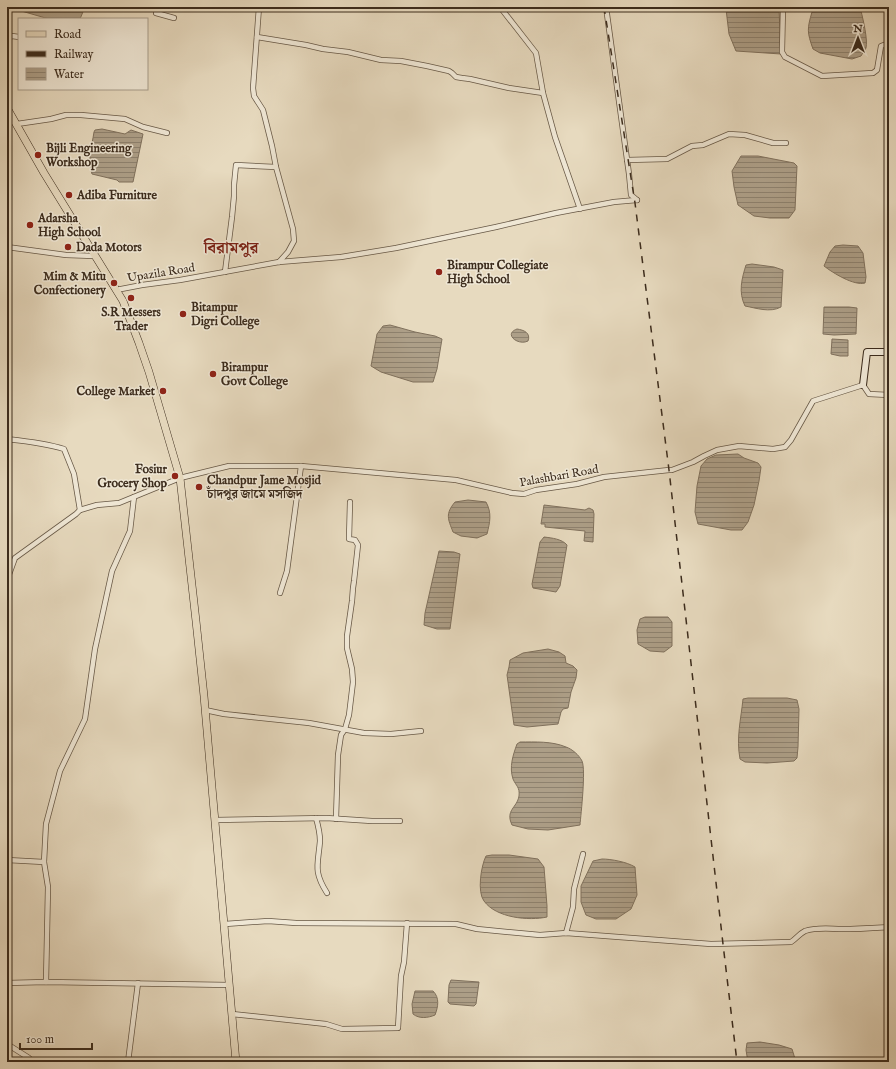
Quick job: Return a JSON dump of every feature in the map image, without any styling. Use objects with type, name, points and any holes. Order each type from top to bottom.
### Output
[{"type":"main road","points":[[7,108],[44,173],[123,301],[153,386],[180,478],[205,710],[236,1062]]},
{"type":"street","points":[[157,7],[156,13],[174,18]]},
{"type":"street","points":[[259,7],[253,88],[254,96],[263,110],[276,167],[291,220],[294,241],[280,262]]},
{"type":"street","points":[[500,7],[536,53],[543,93],[555,137],[580,209]]},
{"type":"street","points":[[606,7],[627,160],[667,159],[692,146],[703,145],[729,134],[745,135],[772,143],[786,143]]},
{"type":"street","points":[[783,7],[782,52],[785,57],[822,76],[873,73],[877,70],[881,46],[889,43]]},
{"type":"street","points":[[7,39],[12,36],[18,37]]},
{"type":"street","points":[[257,37],[348,52],[381,60],[427,66],[449,71],[456,77],[509,88],[543,93]]},
{"type":"street","points":[[16,124],[51,119],[66,115],[81,115],[124,119],[143,127],[167,133]]},
{"type":"street","name":"Upazila Road","points":[[116,290],[280,262],[341,257],[396,248],[556,213],[614,202],[637,200],[631,195],[627,160]]},
{"type":"street","points":[[226,272],[233,210],[236,165],[276,167]]},
{"type":"street","points":[[7,247],[66,255],[94,256]]},
{"type":"street","points":[[889,352],[867,352],[863,385],[869,394],[889,395]]},
{"type":"street","name":"Palashbari Road","points":[[80,510],[97,505],[119,503],[180,478],[228,466],[301,466],[456,480],[512,493],[524,494],[536,490],[578,484],[604,477],[672,470],[718,450],[739,446],[773,449],[785,447],[791,440],[813,401],[863,385]]},
{"type":"street","points":[[7,439],[52,445],[64,449],[74,474],[80,510],[15,558],[7,580]]},
{"type":"street","points":[[280,593],[287,571],[301,466]]},
{"type":"street","points":[[46,982],[48,887],[44,862],[46,824],[60,771],[85,719],[95,649],[112,571],[130,531],[134,497]]},
{"type":"street","points":[[336,819],[338,755],[341,735],[345,729],[349,716],[353,682],[352,669],[347,648],[347,636],[358,545],[355,540],[349,539],[350,502]]},
{"type":"street","points":[[205,710],[224,714],[290,720],[364,733],[391,734],[421,731]]},
{"type":"street","points":[[215,820],[316,818],[400,821]]},
{"type":"street","points":[[316,818],[320,840],[317,868],[320,881],[327,893]]},
{"type":"street","points":[[566,933],[573,907],[574,889],[583,854]]},
{"type":"street","points":[[7,860],[44,862]]},
{"type":"street","points":[[225,924],[268,921],[296,923],[456,924],[477,929],[540,935],[566,933],[711,944],[790,942],[803,932],[817,929],[889,927]]},
{"type":"street","points":[[232,1014],[326,1024],[342,1029],[398,1028],[401,976],[404,962],[407,923]]},
{"type":"street","points":[[7,983],[46,982],[230,985]]},
{"type":"street","points":[[128,1062],[138,983]]},
{"type":"street","points":[[7,1044],[33,1062]]},
{"type":"water","points":[[85,7],[80,18],[46,18],[11,8]]},
{"type":"water","points":[[733,7],[763,7],[779,9],[781,54],[736,51],[729,34],[726,9]]},
{"type":"water","points":[[835,10],[861,11],[865,30],[866,48],[861,56],[852,59],[820,53],[813,49],[808,30],[812,12]]},
{"type":"water","points":[[102,129],[125,134],[131,130],[143,134],[133,182],[119,182],[117,180],[92,174],[90,158],[94,132],[95,130]]},
{"type":"water","points":[[741,156],[758,156],[794,163],[797,166],[795,210],[789,218],[754,216],[738,205],[732,171]]},
{"type":"water","points":[[835,246],[858,246],[863,253],[866,277],[865,283],[855,283],[850,281],[824,266],[830,252]]},
{"type":"water","points":[[752,264],[774,267],[783,270],[781,307],[768,310],[745,306],[741,290],[742,280],[746,265]]},
{"type":"water","points":[[824,307],[857,308],[856,334],[823,334]]},
{"type":"water","points":[[390,325],[442,339],[437,369],[433,382],[413,382],[381,372],[371,366],[377,334],[383,326]]},
{"type":"water","points":[[517,329],[528,334],[528,341],[520,342],[514,339],[511,334]]},
{"type":"water","points":[[832,339],[848,340],[848,356],[831,354]]},
{"type":"water","points":[[738,454],[758,463],[761,467],[754,505],[748,522],[742,530],[731,530],[698,524],[695,512],[697,486],[701,466],[707,459],[716,455]]},
{"type":"water","points":[[468,500],[486,502],[490,514],[487,534],[477,538],[461,536],[453,532],[448,517],[455,502]]},
{"type":"water","points":[[544,505],[585,510],[589,508],[593,510],[593,542],[584,541],[585,531],[545,527],[545,524],[541,524]]},
{"type":"water","points":[[544,537],[560,540],[567,545],[560,586],[556,592],[533,588],[532,584],[540,542]]},
{"type":"water","points":[[439,551],[460,554],[450,629],[437,629],[424,625],[425,613]]},
{"type":"water","points":[[645,617],[668,617],[672,622],[672,646],[664,652],[650,651],[638,644],[637,630],[640,619]]},
{"type":"water","points":[[548,649],[559,652],[565,656],[566,663],[573,666],[577,670],[568,708],[563,709],[561,712],[558,724],[527,727],[514,725],[507,675],[510,660],[523,653]]},
{"type":"water","points":[[787,698],[797,700],[799,709],[798,747],[797,758],[794,761],[767,763],[745,762],[740,759],[739,736],[743,699]]},
{"type":"water","points":[[520,742],[543,742],[561,745],[573,751],[581,759],[584,773],[580,825],[548,830],[528,829],[512,825],[510,816],[518,800],[519,793],[513,779],[511,766],[517,744]]},
{"type":"water","points":[[509,855],[538,859],[544,867],[547,917],[531,919],[513,917],[504,915],[489,907],[482,897],[480,885],[481,872],[486,856]]},
{"type":"water","points":[[602,859],[619,861],[635,867],[637,895],[631,909],[616,919],[596,919],[586,915],[581,902],[581,886],[593,861]]},
{"type":"water","points":[[451,980],[479,982],[476,1004],[474,1006],[450,1004],[448,1002],[449,985]]},
{"type":"water","points":[[415,991],[433,991],[438,1000],[435,1015],[424,1018],[413,1014],[412,1004]]},
{"type":"water","points":[[760,1042],[792,1049],[796,1062],[748,1062],[746,1050],[747,1043]]},
{"type":"railway","points":[[604,7],[635,203],[669,470],[737,1062]]},
{"type":"place","name":"Bijli Engineering Workshop","points":[[38,155]]},
{"type":"place","name":"Adiba Furniture","points":[[69,195]]},
{"type":"place","name":"Adarsha High School","points":[[30,225]]},
{"type":"place","name":"Dada Motors","points":[[68,247]]},
{"type":"place","name":"Birampur Collegiate High School","points":[[439,272]]},
{"type":"place","name":"Mim & Mitu Confectionery","points":[[114,283]]},
{"type":"place","name":"S.R Messers Trader","points":[[131,298]]},
{"type":"place","name":"Bitampur Digri College","points":[[183,314]]},
{"type":"place","name":"Birampur Govt College","points":[[213,374]]},
{"type":"place","name":"College Market","points":[[163,391]]},
{"type":"place","name":"Fosiur Grocery Shop","points":[[175,476]]},
{"type":"place","name":"Chandpur Jame Mosjid চাঁদপুর জামে মসজিদ","points":[[199,487]]},
{"type":"district","name":"বিরামপুর","points":[[231,249]]}]
